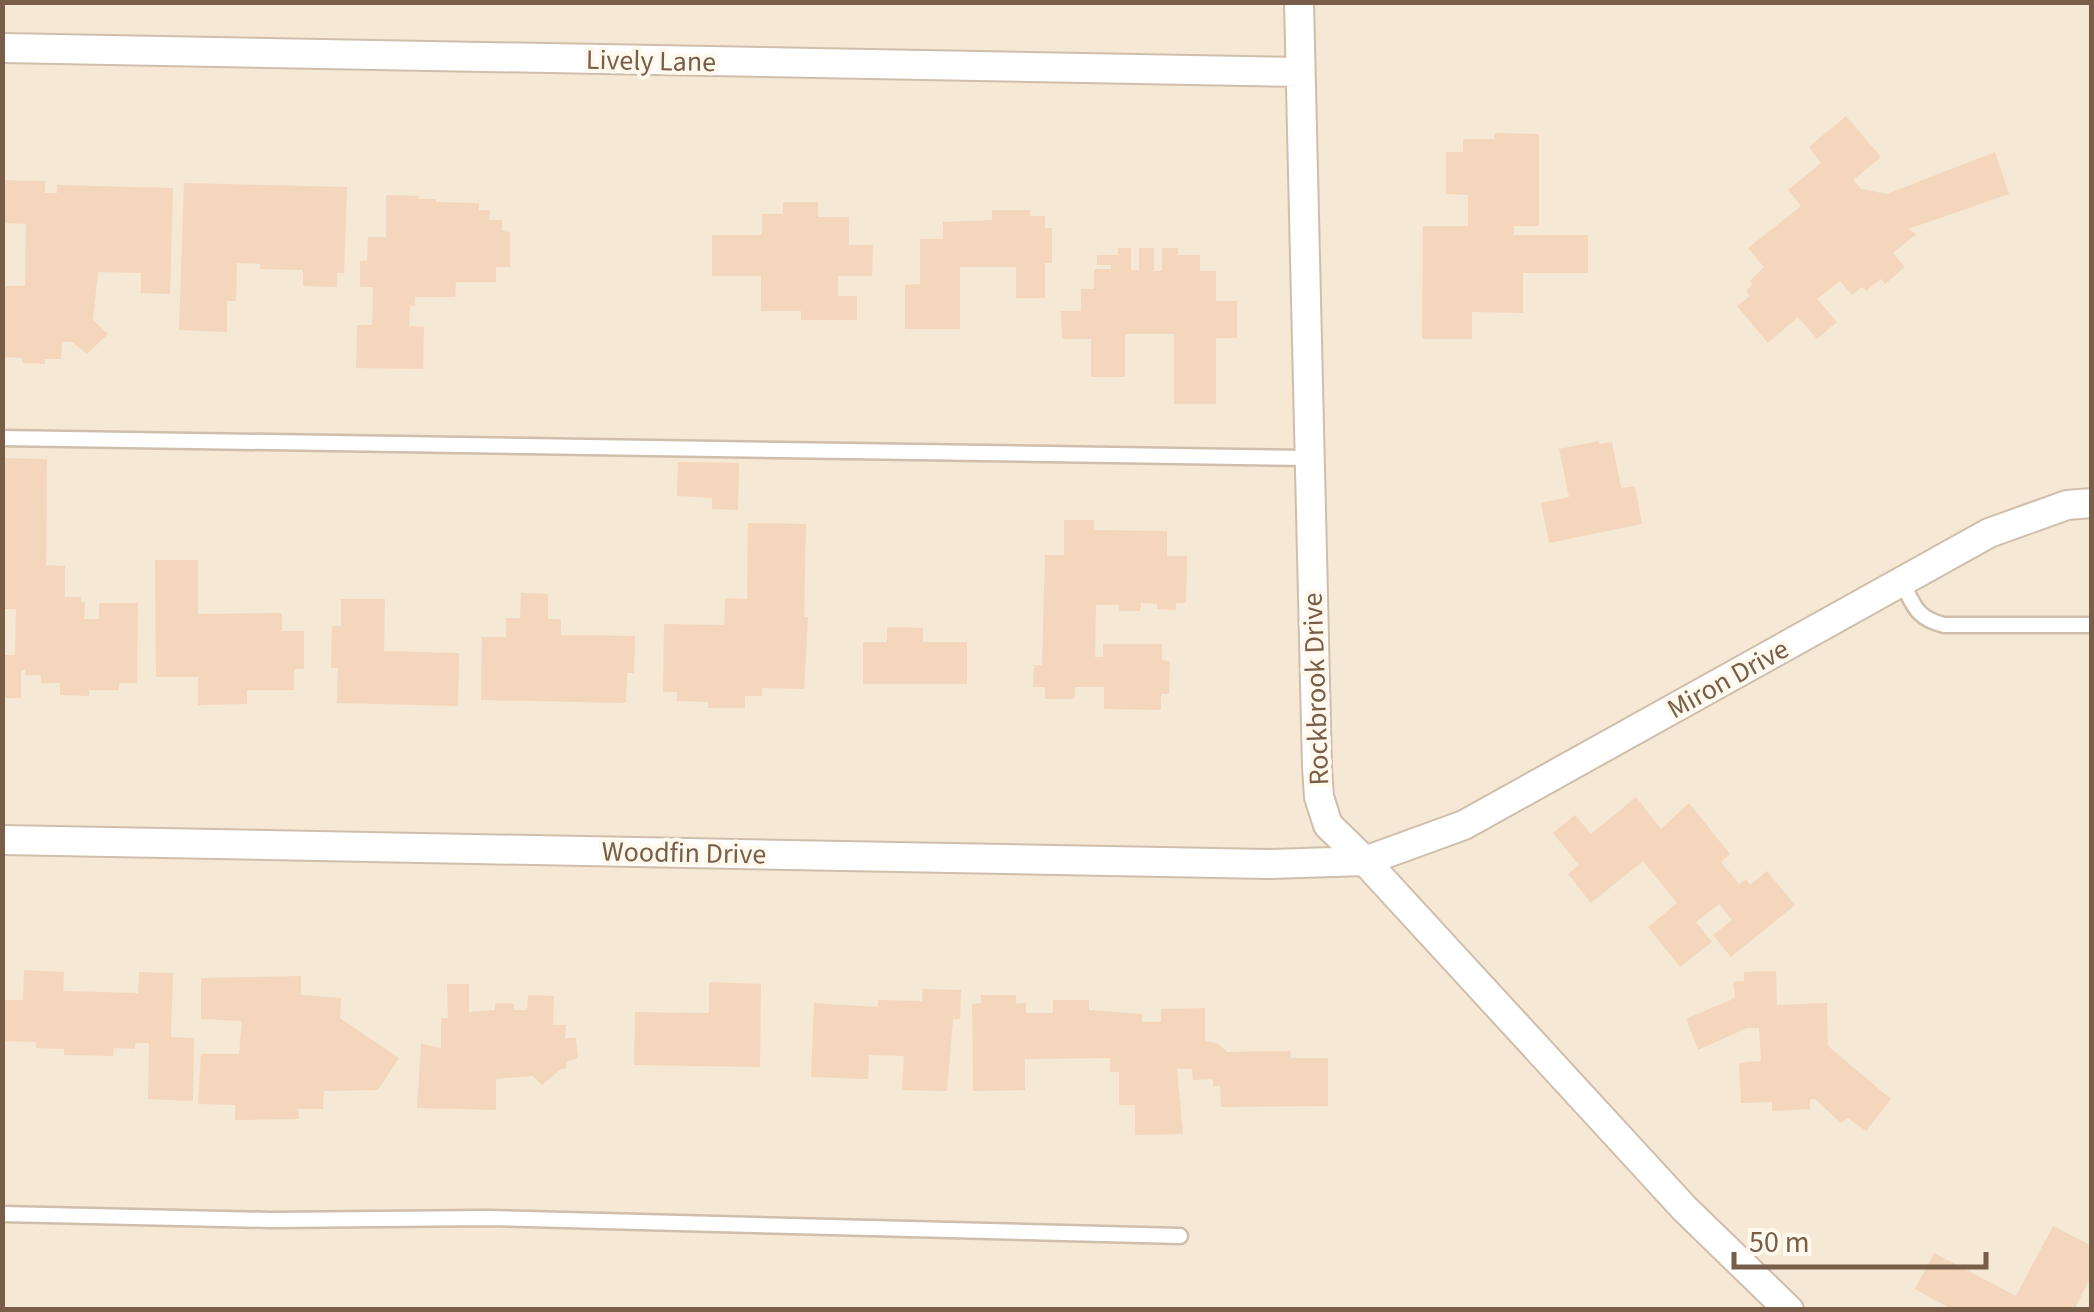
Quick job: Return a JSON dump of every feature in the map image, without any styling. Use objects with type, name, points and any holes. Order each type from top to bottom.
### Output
[{"type":"street","name":"Rockbrook Drive","points":[[1299,2],[1319,797],[1328,825],[1684,1208],[1789,1310]]},
{"type":"street","name":"Lively Lane","points":[[2,48],[1299,72]]},
{"type":"street","name":"Miron Drive","points":[[1365,861],[1464,825],[1989,533],[2067,505],[2092,503]]},
{"type":"street","name":"Woodfin Drive","points":[[2,840],[1248,864],[1365,861]]},
{"type":"lane","points":[[2,438],[1309,458]]},
{"type":"lane","points":[[1902,582],[1916,612],[1928,621],[1944,625],[2092,625]]},
{"type":"lane","points":[[2,1214],[272,1220],[486,1218],[1180,1236]]},
{"type":"shaded area","points":[[3,3],[2091,3],[2091,1309],[3,1309]]},
{"type":"building","points":[[1846,116],[1881,157],[1853,180],[1861,189],[1887,194],[1995,152],[2009,194],[1908,229],[1916,234],[1893,253],[1905,267],[1885,284],[1881,279],[1866,291],[1862,287],[1852,295],[1840,281],[1817,299],[1837,322],[1817,339],[1798,317],[1768,343],[1737,306],[1750,296],[1746,291],[1753,284],[1750,281],[1764,267],[1748,248],[1801,206],[1788,190],[1821,163],[1809,147]]},
{"type":"building","points":[[1494,133],[1539,134],[1539,226],[1514,226],[1514,235],[1588,235],[1588,273],[1523,273],[1523,313],[1472,312],[1472,339],[1422,339],[1423,226],[1468,226],[1468,195],[1446,194],[1446,152],[1463,152],[1463,139],[1494,139]]},
{"type":"building","points":[[2,180],[45,181],[45,193],[57,193],[57,185],[173,188],[170,294],[141,293],[141,273],[98,272],[93,320],[108,334],[87,354],[72,342],[62,342],[61,359],[45,359],[45,364],[2,357],[2,286],[25,286],[26,224],[2,223]]},
{"type":"building","points":[[184,183],[347,187],[344,273],[337,273],[337,287],[303,286],[303,270],[260,269],[260,264],[237,263],[236,301],[227,301],[227,332],[179,330]]},
{"type":"building","points":[[386,195],[479,203],[479,210],[490,210],[489,220],[502,220],[502,231],[510,232],[510,267],[496,267],[496,282],[456,282],[455,297],[415,297],[415,306],[410,306],[409,326],[424,327],[423,369],[356,368],[357,325],[372,325],[373,287],[360,287],[360,261],[367,261],[368,237],[386,237]]},
{"type":"building","points":[[783,202],[818,202],[818,217],[849,217],[849,245],[873,245],[872,276],[838,276],[838,296],[857,296],[857,320],[801,320],[801,311],[761,311],[761,276],[712,276],[712,235],[762,235],[762,214],[783,214]]},
{"type":"building","points":[[992,210],[1030,210],[1030,216],[1045,216],[1045,228],[1052,228],[1052,263],[1045,263],[1045,298],[1016,298],[1016,267],[960,267],[960,329],[905,329],[905,285],[920,284],[920,239],[943,239],[943,222],[992,220]]},
{"type":"building","points":[[1118,248],[1131,248],[1131,270],[1139,270],[1139,248],[1154,248],[1154,271],[1162,271],[1162,248],[1178,248],[1178,255],[1200,255],[1200,271],[1216,271],[1216,301],[1237,301],[1237,338],[1216,338],[1216,404],[1174,404],[1174,334],[1125,334],[1125,377],[1091,377],[1091,339],[1062,339],[1061,311],[1081,311],[1081,289],[1094,289],[1094,269],[1111,269],[1111,265],[1097,265],[1097,255],[1118,255]]},
{"type":"building","points":[[1612,442],[1621,488],[1635,486],[1642,524],[1549,543],[1541,503],[1569,497],[1559,449]]},
{"type":"building","points":[[2,458],[47,459],[46,565],[65,566],[65,597],[81,597],[81,602],[85,602],[84,619],[99,619],[99,603],[138,603],[137,683],[119,683],[119,690],[89,690],[89,696],[60,695],[60,683],[41,683],[41,675],[25,675],[25,670],[21,670],[21,698],[2,698],[2,655],[15,655],[16,609],[2,609]]},
{"type":"building","points":[[678,462],[739,463],[738,510],[712,509],[712,498],[677,496]]},
{"type":"building","points":[[1064,520],[1094,520],[1094,530],[1167,531],[1167,556],[1187,556],[1186,603],[1176,603],[1176,610],[1141,603],[1140,611],[1119,611],[1119,605],[1096,605],[1095,657],[1103,657],[1103,644],[1162,644],[1162,660],[1170,661],[1169,694],[1161,694],[1161,710],[1104,709],[1104,687],[1075,687],[1074,699],[1045,699],[1045,687],[1033,687],[1034,665],[1042,665],[1045,555],[1064,555]]},
{"type":"building","points":[[748,523],[806,524],[804,617],[808,617],[804,689],[762,688],[762,696],[745,696],[745,708],[708,708],[708,702],[677,701],[677,692],[663,692],[664,624],[724,625],[725,598],[747,599]]},
{"type":"building","points":[[155,560],[198,560],[198,614],[282,613],[282,631],[304,631],[304,669],[294,669],[294,690],[247,690],[247,704],[198,705],[198,677],[156,677]]},
{"type":"building","points":[[521,593],[548,594],[548,619],[561,619],[561,635],[635,636],[634,673],[627,673],[626,703],[481,700],[482,637],[506,637],[506,618],[520,618]]},
{"type":"building","points":[[341,599],[385,599],[384,651],[459,653],[458,706],[337,703],[338,668],[331,668],[332,626],[341,626]]},
{"type":"building","points":[[887,627],[923,628],[923,642],[967,642],[967,684],[863,684],[863,642],[887,642]]},
{"type":"building","points":[[1636,797],[1661,829],[1689,803],[1730,854],[1721,862],[1739,884],[1746,879],[1750,885],[1767,871],[1795,905],[1731,957],[1713,935],[1732,920],[1719,904],[1696,922],[1712,942],[1680,967],[1648,927],[1677,903],[1643,861],[1591,903],[1568,874],[1579,865],[1553,833],[1575,815],[1591,834]]},
{"type":"building","points":[[24,970],[64,972],[63,991],[138,993],[139,972],[173,973],[171,1037],[194,1038],[193,1101],[148,1099],[149,1043],[135,1043],[135,1049],[114,1048],[113,1056],[64,1055],[64,1049],[36,1048],[36,1042],[2,1041],[2,1000],[23,1000]]},
{"type":"building","points":[[1776,971],[1777,1005],[1827,1003],[1828,1046],[1891,1099],[1866,1131],[1848,1118],[1841,1123],[1815,1099],[1810,1099],[1810,1109],[1772,1111],[1772,1102],[1741,1103],[1739,1063],[1761,1061],[1759,1028],[1747,1028],[1698,1050],[1686,1019],[1735,998],[1733,982],[1744,981],[1744,972]]},
{"type":"building","points":[[301,976],[301,995],[341,998],[340,1018],[399,1058],[378,1090],[324,1091],[323,1109],[298,1109],[299,1119],[235,1120],[235,1105],[198,1104],[201,1054],[239,1054],[242,1021],[201,1019],[201,978]]},
{"type":"building","points":[[709,982],[761,984],[760,1067],[634,1065],[635,1012],[709,1013]]},
{"type":"building","points":[[447,984],[469,984],[469,1012],[495,1010],[495,1003],[514,1004],[514,1010],[527,1010],[528,995],[554,996],[553,1025],[566,1025],[565,1038],[576,1038],[578,1058],[566,1062],[566,1069],[542,1085],[533,1076],[496,1079],[496,1110],[417,1108],[421,1044],[441,1048],[441,1018],[448,1018]]},
{"type":"building","points":[[923,989],[961,990],[960,1019],[953,1019],[947,1091],[902,1090],[904,1056],[869,1055],[868,1079],[811,1077],[814,1003],[878,1007],[878,1000],[922,1001]]},
{"type":"building","points":[[981,995],[1016,995],[1016,1004],[1026,1003],[1026,1013],[1053,1013],[1053,1000],[1089,1000],[1089,1010],[1142,1014],[1142,1022],[1161,1022],[1161,1009],[1205,1008],[1205,1041],[1217,1043],[1227,1052],[1290,1051],[1291,1058],[1328,1058],[1328,1106],[1221,1107],[1220,1086],[1213,1086],[1213,1079],[1193,1080],[1192,1069],[1177,1069],[1183,1134],[1135,1135],[1135,1105],[1119,1105],[1119,1072],[1110,1072],[1110,1058],[1025,1059],[1025,1090],[973,1091],[972,1004],[981,1003]]},
{"type":"building","points":[[2053,1226],[2092,1246],[2092,1275],[2074,1310],[1953,1310],[1915,1289],[1934,1253],[2016,1296]]}]
